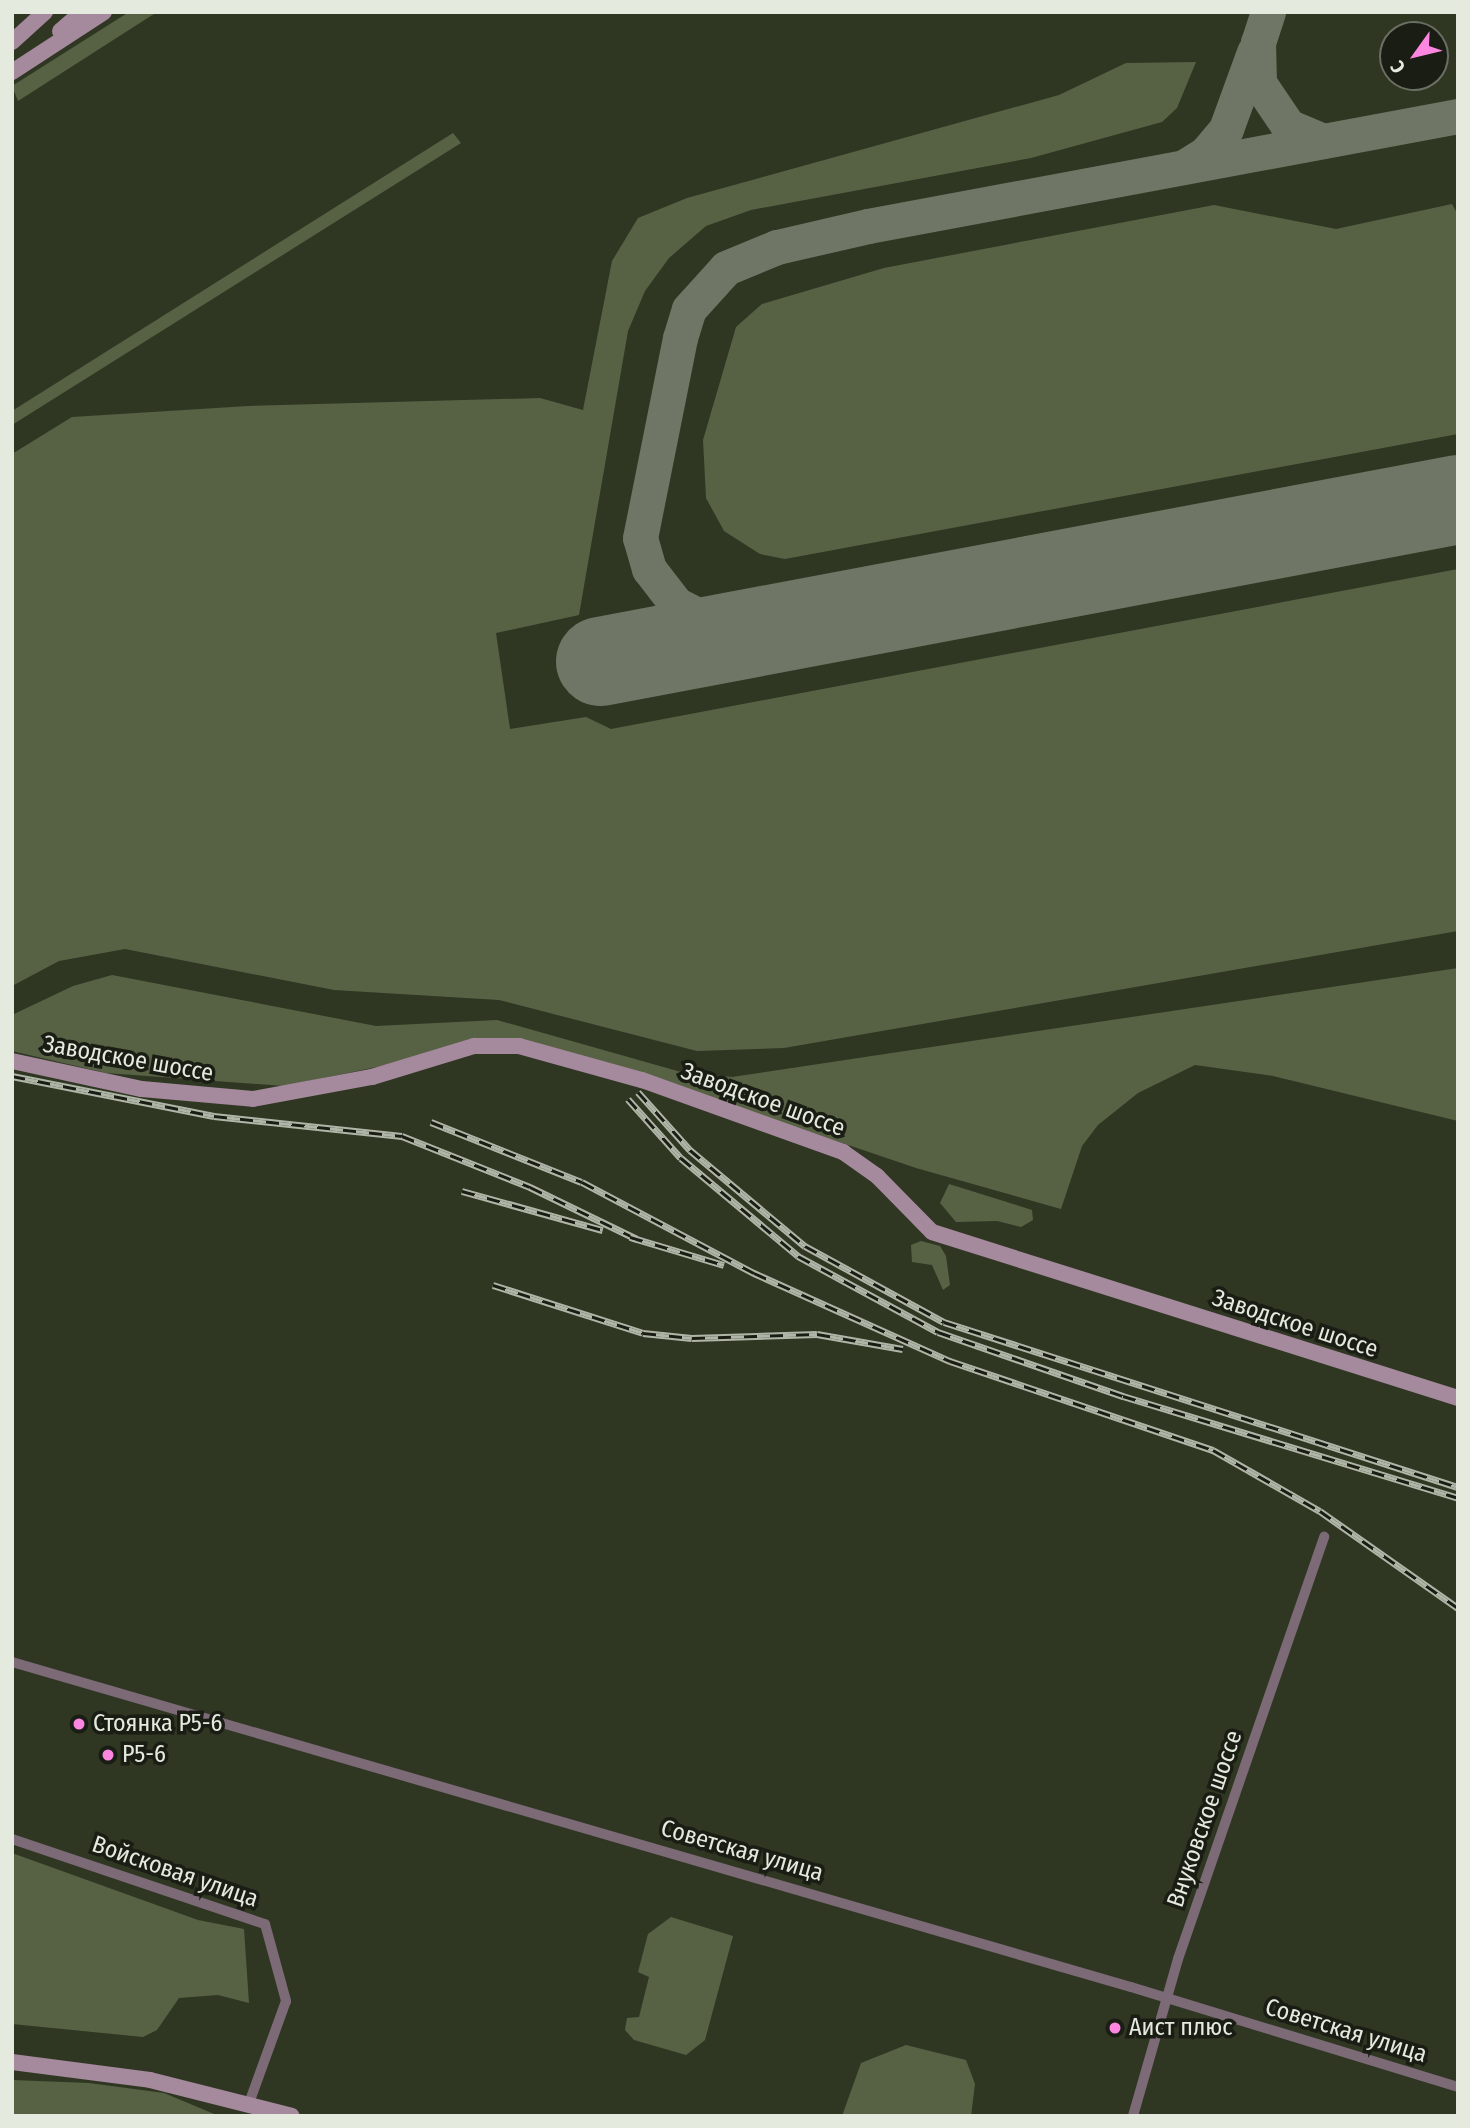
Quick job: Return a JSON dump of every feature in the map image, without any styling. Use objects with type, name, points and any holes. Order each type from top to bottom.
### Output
[{"type":"street","points":[[12,42],[45,12]]},
{"type":"street","points":[[16,69],[82,12]]},
{"type":"street","points":[[16,69],[104,12]]},
{"type":"street","name":"Заводское шоссе","points":[[12,1061],[142,1090],[253,1099],[372,1077],[474,1046],[519,1046],[642,1080],[843,1152],[877,1176],[932,1232],[1458,1398]]},
{"type":"street","name":"Внуковское шоссе","points":[[1133,2116],[1166,1997],[1324,1538]]},
{"type":"street","name":"Советская улица","points":[[12,1661],[1166,1997],[1458,2087]]},
{"type":"street","name":"Войсковая улица","points":[[12,1839],[265,1924],[268,1951],[286,2001],[249,2103]]},
{"type":"street","points":[[12,2062],[113,2073],[249,2103],[292,2116]]},
{"type":"green space","points":[[129,12],[157,12],[18,101],[12,86]]},
{"type":"green space","points":[[1196,62],[1177,108],[1162,122],[1031,158],[751,210],[706,226],[669,258],[645,291],[628,331],[579,615],[496,633],[510,729],[586,717],[611,729],[1458,569],[1458,931],[784,1048],[697,1051],[499,1000],[334,990],[125,949],[59,961],[12,986],[12,454],[72,417],[248,406],[540,398],[583,410],[612,261],[638,218],[687,198],[1059,95],[1126,63]]},
{"type":"green space","points":[[453,133],[461,143],[12,425],[12,411]]},
{"type":"green space","points":[[1452,204],[1458,215],[1458,434],[785,559],[760,554],[724,531],[706,498],[703,440],[736,327],[762,304],[884,268],[1214,205],[1336,229]]},
{"type":"green space","points":[[1458,968],[1458,1121],[1273,1076],[1195,1065],[1138,1093],[1098,1125],[1082,1146],[1061,1209],[916,1168],[648,1077],[509,1040],[284,1086],[106,1073],[12,1051],[12,1015],[73,986],[112,975],[376,1026],[497,1020],[681,1072],[732,1077]]},
{"type":"green space","points":[[949,1184],[1032,1210],[1033,1220],[1021,1227],[997,1221],[956,1222],[940,1203]]},
{"type":"green space","points":[[921,1241],[940,1246],[946,1256],[950,1285],[943,1290],[932,1265],[912,1262],[911,1245]]},
{"type":"green space","points":[[12,1853],[198,1920],[244,1929],[249,2003],[218,1995],[179,1998],[157,2030],[143,2037],[12,2024]]},
{"type":"green space","points":[[671,1917],[733,1936],[705,2040],[686,2055],[634,2040],[625,2030],[627,2018],[639,2017],[649,1977],[638,1972],[648,1934]]},
{"type":"green space","points":[[906,2045],[966,2060],[975,2084],[971,2116],[842,2116],[861,2063]]},
{"type":"green space","points":[[12,2080],[89,2083],[164,2093],[219,2116],[12,2116]]},
{"type":"taxiway","points":[[1268,12],[1258,42],[1259,83],[1288,126],[1323,141]]},
{"type":"taxiway","points":[[1187,165],[1206,153],[1226,129],[1254,52]]},
{"type":"taxiway","points":[[761,629],[721,627],[676,604],[649,569],[640,538],[680,338],[689,309],[726,268],[777,247],[868,226],[1458,116]]},
{"type":"runway","points":[[600,661],[1458,499]]},
{"type":"railway","points":[[12,1076],[214,1116],[402,1136],[530,1187],[637,1239]]},
{"type":"railway","points":[[638,1092],[690,1150],[805,1246],[944,1322],[1458,1487]]},
{"type":"railway","points":[[628,1099],[681,1158],[798,1256],[938,1332],[1123,1396],[1458,1498]]},
{"type":"railway","points":[[431,1122],[582,1182],[754,1273],[950,1361],[1213,1450],[1320,1511],[1458,1608]]},
{"type":"railway","points":[[462,1191],[603,1230]]},
{"type":"railway","points":[[630,1237],[724,1265]]},
{"type":"railway","points":[[493,1285],[643,1333],[692,1338],[817,1334],[903,1349]]},
{"type":"place","name":"Стоянка Р5-6","points":[[79,1724]]},
{"type":"place","name":"Р5-6","points":[[108,1755]]},
{"type":"place","name":"Аист плюс","points":[[1115,2028]]}]
